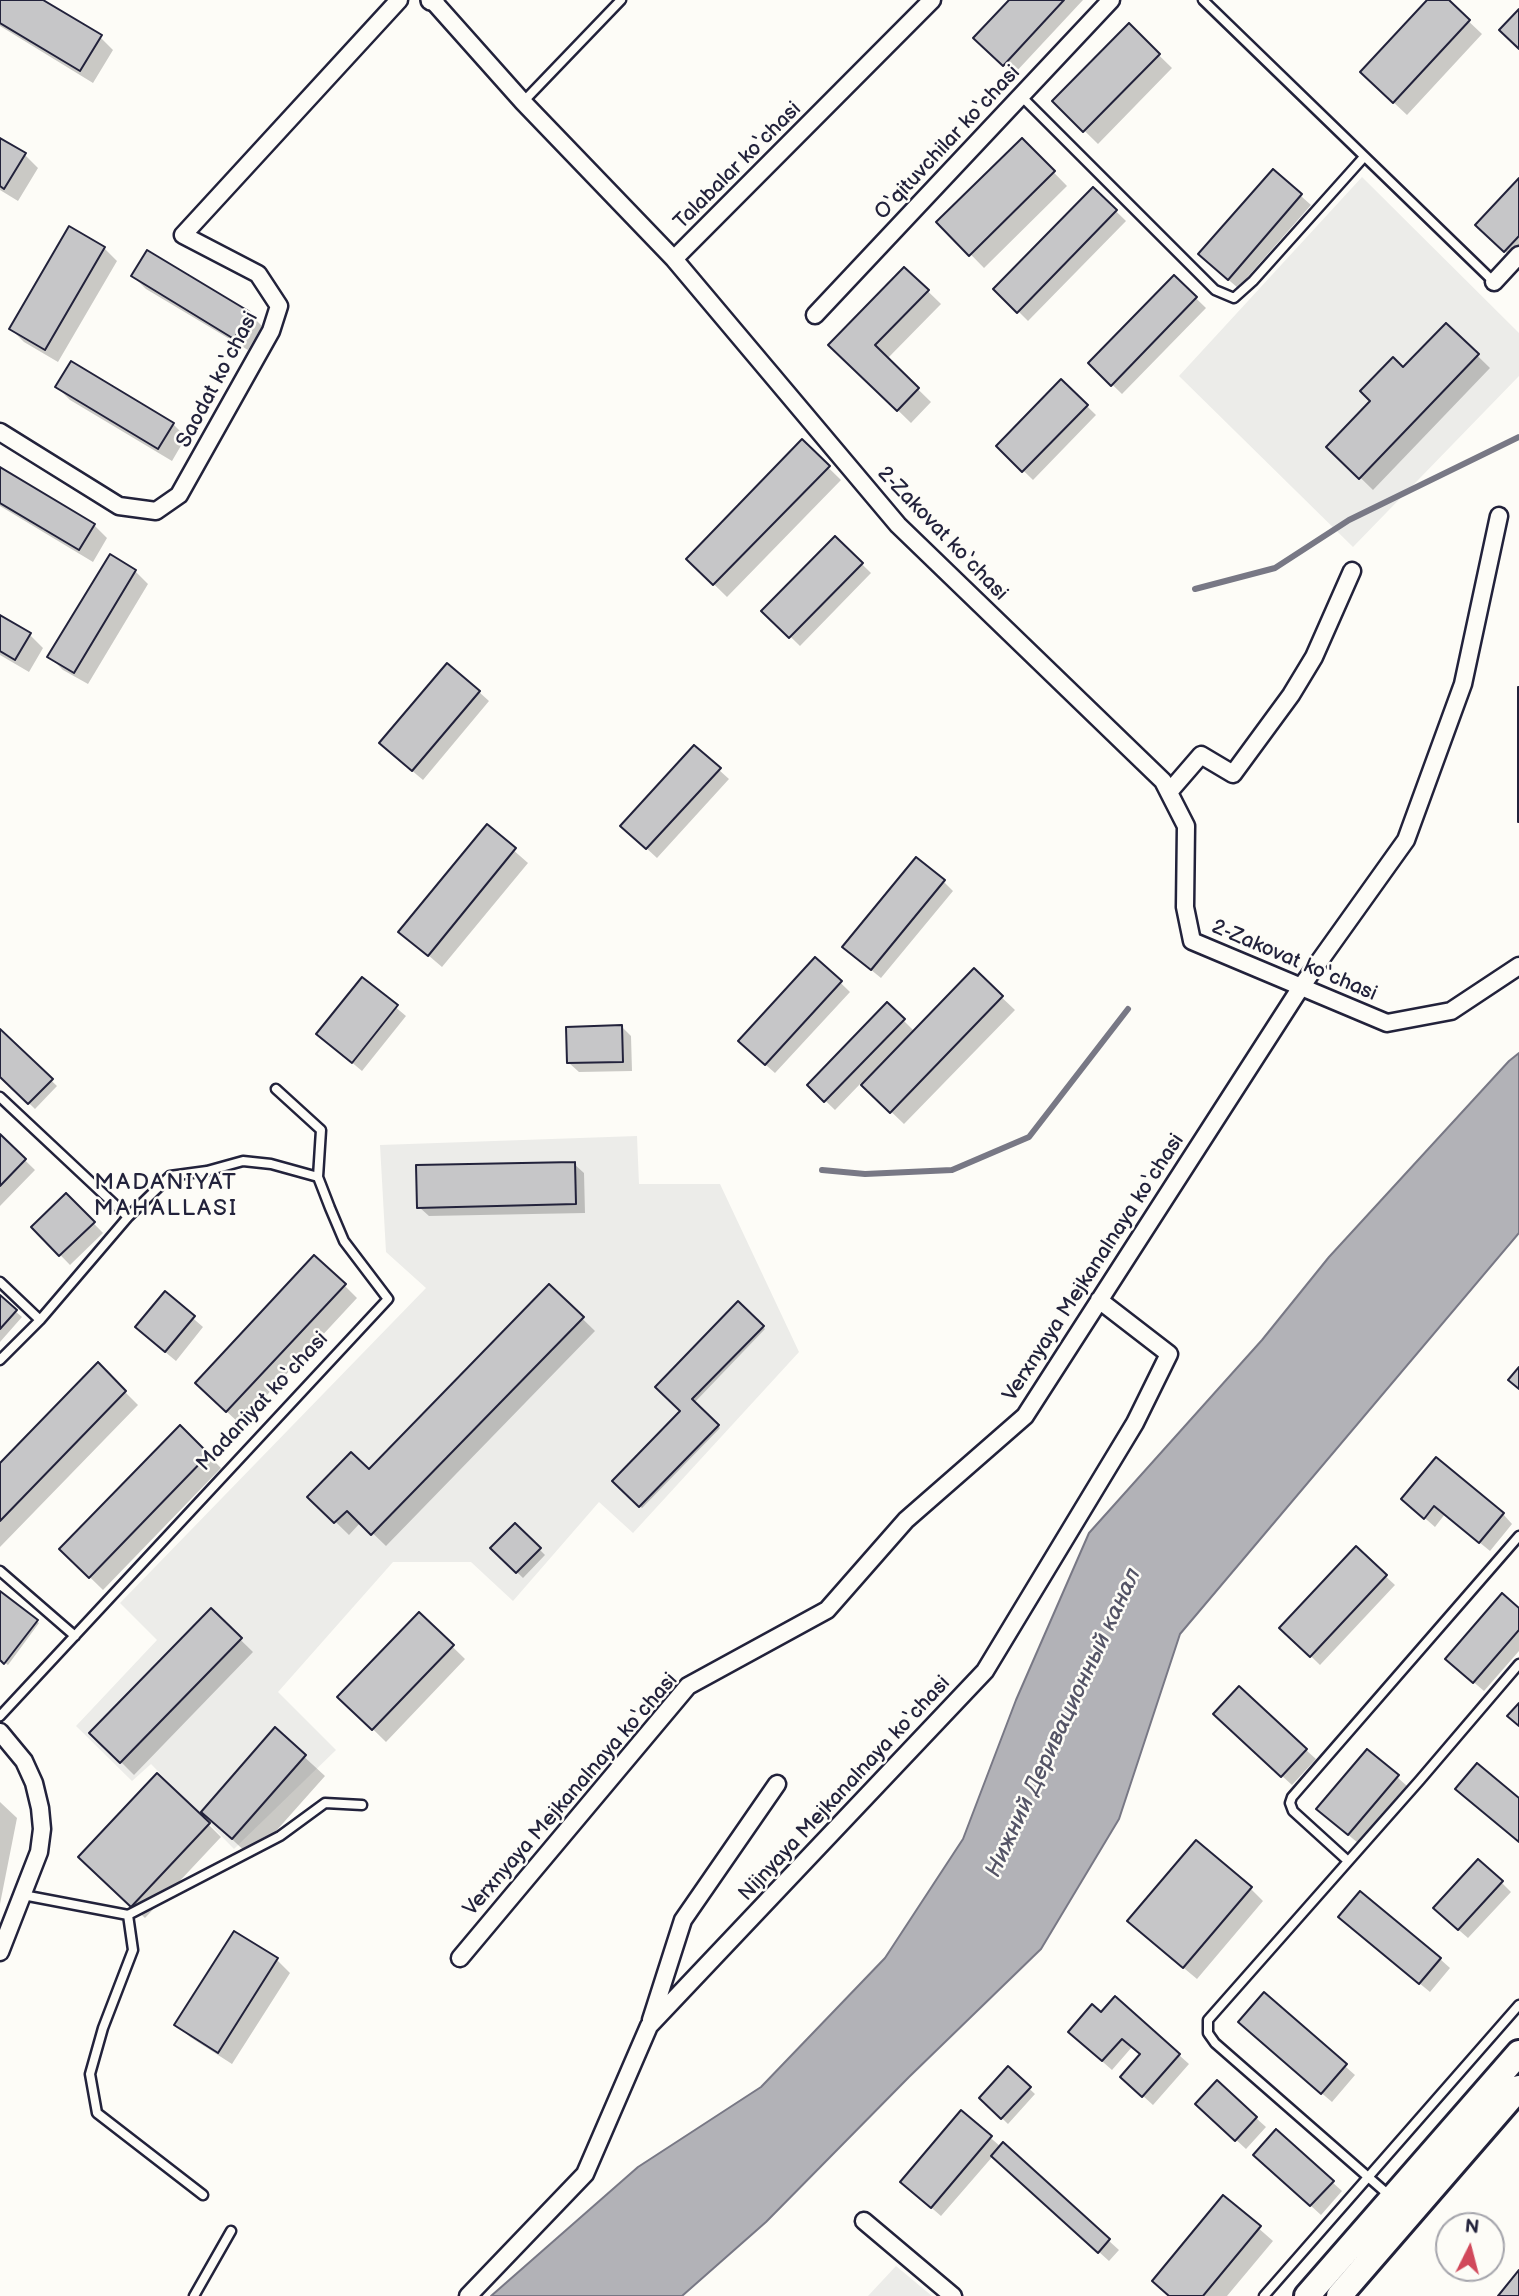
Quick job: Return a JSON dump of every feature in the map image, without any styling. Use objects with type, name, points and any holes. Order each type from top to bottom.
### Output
[{"type":"main road","points":[[1307,2296],[1519,2053]]},
{"type":"main road","points":[[1339,2296],[1519,2088]]},
{"type":"street","name":"Saodat ko‘chasi","points":[[0,432],[119,506],[156,511],[179,495],[271,331],[279,306],[258,274],[183,235],[399,0]]},
{"type":"street","name":"Talabalar ko‘chasi","points":[[433,0],[523,102],[674,259],[932,0]]},
{"type":"street","name":"O‘qituvchilar ko‘chasi","points":[[815,315],[1111,0]]},
{"type":"street","points":[[1494,282],[1519,255]]},
{"type":"street","name":"2-Zakovat ko‘chasi","points":[[674,259],[898,525],[1163,781],[1186,826],[1185,907],[1192,941],[1387,1023],[1451,1011],[1519,966]]},
{"type":"street","name":"Verxnyaya Mejkanalnaya ko‘chasi","points":[[460,1958],[688,1686],[827,1610],[906,1520],[1025,1416],[1301,987],[1406,840],[1463,684],[1499,516]]},
{"type":"street","points":[[1168,792],[1201,755],[1233,774],[1291,695],[1314,657],[1352,571]]},
{"type":"street","name":"Nijnyaya Mejkanalnaya ko‘chasi","points":[[468,2296],[585,2174],[649,2026],[985,1671],[1135,1423],[1169,1354],[1099,1300]]},
{"type":"street","points":[[0,1732],[24,1761],[34,1783],[42,1829],[39,1852],[0,1952]]},
{"type":"street","points":[[649,2026],[683,1920],[777,1784]]},
{"type":"street","points":[[864,2221],[953,2296]]},
{"type":"lane","points":[[523,102],[621,0]]},
{"type":"lane","points":[[1203,0],[1494,282]]},
{"type":"lane","points":[[1021,96],[1215,290],[1234,298],[1253,281],[1364,157]]},
{"type":"lane","name":"Madaniyat ko‘chasi","points":[[0,1716],[388,1299],[344,1241],[318,1177],[321,1130],[276,1089]]},
{"type":"lane","points":[[0,1097],[128,1217]]},
{"type":"lane","points":[[0,1360],[40,1320],[128,1217],[170,1176],[207,1171],[243,1161],[271,1164],[318,1177]]},
{"type":"lane","points":[[0,1282],[40,1320]]},
{"type":"lane","points":[[1348,1861],[1293,1811],[1290,1803],[1292,1797],[1519,1536]]},
{"type":"lane","points":[[0,1571],[75,1636]]},
{"type":"lane","points":[[1392,2198],[1215,2043],[1208,2033],[1208,2020],[1519,1664]]},
{"type":"lane","points":[[23,1895],[128,1915],[280,1836],[325,1803],[362,1805]]},
{"type":"lane","points":[[128,1915],[133,1950],[103,2028],[90,2074],[97,2113],[203,2195]]},
{"type":"lane","points":[[1264,2296],[1519,2005]]},
{"type":"lane","points":[[194,2296],[231,2231]]},
{"type":"shaded area","points":[[1362,177],[1519,333],[1519,376],[1353,547],[1179,376]]},
{"type":"shaded area","points":[[637,1136],[639,1184],[720,1184],[799,1352],[633,1533],[599,1502],[513,1601],[471,1562],[393,1562],[278,1692],[336,1750],[234,1849],[151,1764],[132,1781],[76,1726],[157,1640],[120,1603],[426,1288],[386,1252],[380,1145]]},
{"type":"shaded area","points":[[896,2266],[932,2296],[868,2296]]},
{"type":"water","name":"Нижний Деривационный канал","points":[[1519,1053],[1519,1233],[1180,1634],[1119,1819],[1041,1949],[909,2077],[766,2222],[682,2296],[491,2296],[638,2167],[761,2087],[885,1958],[963,1839],[1016,1700],[1089,1533],[1262,1340],[1329,1257]]},
{"type":"building","points":[[0,0],[43,0],[102,35],[80,71],[0,23]]},
{"type":"building","points":[[1009,0],[1064,0],[1003,66],[973,38]]},
{"type":"building","points":[[1427,0],[1449,0],[1470,20],[1393,103],[1360,72]]},
{"type":"building","points":[[1519,9],[1519,49],[1499,30]]},
{"type":"building","points":[[1129,23],[1160,54],[1083,132],[1052,101]]},
{"type":"building","points":[[0,138],[26,153],[4,189],[0,186]]},
{"type":"building","points":[[1022,138],[1055,171],[969,256],[936,222]]},
{"type":"building","points":[[1273,169],[1302,194],[1228,280],[1198,254]]},
{"type":"building","points":[[1519,178],[1519,236],[1504,252],[1475,225]]},
{"type":"building","points":[[1093,187],[1117,210],[1017,313],[993,289]]},
{"type":"building","points":[[69,226],[105,247],[45,350],[9,329]]},
{"type":"building","points":[[147,250],[250,312],[234,339],[131,276]]},
{"type":"building","points":[[904,267],[929,290],[875,345],[919,388],[897,411],[828,345]]},
{"type":"building","points":[[1174,275],[1197,297],[1111,386],[1088,363]]},
{"type":"building","points":[[1446,323],[1479,354],[1359,479],[1326,447],[1370,401],[1360,391],[1393,357],[1403,367]]},
{"type":"building","points":[[71,361],[174,423],[158,449],[55,387]]},
{"type":"building","points":[[1061,379],[1088,405],[1022,472],[996,446]]},
{"type":"building","points":[[802,439],[830,466],[713,585],[686,559]]},
{"type":"building","points":[[0,467],[95,524],[79,550],[0,503]]},
{"type":"building","points":[[835,536],[863,563],[789,638],[761,611]]},
{"type":"building","points":[[110,554],[136,570],[74,673],[47,657]]},
{"type":"building","points":[[0,615],[31,633],[15,660],[0,651]]},
{"type":"building","points":[[447,663],[480,691],[412,771],[379,743]]},
{"type":"building","points":[[1519,687],[1519,822],[1518,822]]},
{"type":"building","points":[[694,745],[721,768],[646,849],[620,826]]},
{"type":"building","points":[[487,824],[516,848],[428,956],[398,932]]},
{"type":"building","points":[[916,857],[945,880],[871,970],[842,947]]},
{"type":"building","points":[[815,957],[842,981],[765,1065],[738,1041]]},
{"type":"building","points":[[974,968],[1003,996],[890,1113],[861,1085]]},
{"type":"building","points":[[362,977],[398,1005],[352,1063],[316,1034]]},
{"type":"building","points":[[887,1002],[905,1019],[824,1102],[807,1085]]},
{"type":"building","points":[[622,1025],[623,1062],[567,1063],[566,1027]]},
{"type":"building","points":[[0,1029],[53,1079],[28,1104],[0,1077]]},
{"type":"building","points":[[0,1134],[26,1159],[0,1186]]},
{"type":"building","points":[[575,1162],[576,1204],[417,1208],[416,1165]]},
{"type":"building","points":[[66,1193],[95,1222],[59,1256],[31,1227]]},
{"type":"building","points":[[314,1255],[346,1284],[226,1412],[195,1383]]},
{"type":"building","points":[[549,1284],[584,1317],[371,1535],[347,1511],[334,1523],[307,1497],[351,1452],[369,1469]]},
{"type":"building","points":[[165,1291],[195,1316],[165,1352],[135,1327]]},
{"type":"building","points":[[0,1295],[17,1310],[0,1329]]},
{"type":"building","points":[[738,1301],[764,1326],[692,1399],[719,1425],[639,1507],[612,1481],[680,1411],[655,1387]]},
{"type":"building","points":[[98,1362],[126,1391],[0,1521],[0,1463]]},
{"type":"building","points":[[1519,1367],[1519,1389],[1508,1380]]},
{"type":"building","points":[[180,1425],[209,1454],[89,1578],[59,1549]]},
{"type":"building","points":[[1436,1457],[1504,1513],[1479,1543],[1434,1506],[1424,1519],[1401,1499]]},
{"type":"building","points":[[515,1523],[541,1548],[516,1573],[490,1548]]},
{"type":"building","points":[[1356,1546],[1387,1575],[1310,1657],[1279,1628]]},
{"type":"building","points":[[0,1591],[38,1620],[4,1664],[0,1660]]},
{"type":"building","points":[[1502,1593],[1519,1608],[1519,1630],[1473,1683],[1445,1659]]},
{"type":"building","points":[[211,1608],[242,1638],[120,1763],[89,1733]]},
{"type":"building","points":[[419,1612],[454,1645],[372,1730],[337,1697]]},
{"type":"building","points":[[1239,1686],[1307,1749],[1281,1777],[1213,1714]]},
{"type":"building","points":[[1519,1703],[1519,1726],[1507,1716]]},
{"type":"building","points":[[275,1727],[306,1755],[232,1839],[201,1812]]},
{"type":"building","points":[[1367,1749],[1399,1775],[1348,1835],[1316,1809]]},
{"type":"building","points":[[1477,1763],[1519,1798],[1519,1842],[1455,1789]]},
{"type":"building","points":[[157,1773],[210,1823],[131,1907],[78,1857]]},
{"type":"building","points":[[1196,1840],[1252,1887],[1183,1968],[1127,1921]]},
{"type":"building","points":[[1478,1859],[1503,1881],[1458,1930],[1433,1908]]},
{"type":"building","points":[[1360,1891],[1441,1958],[1419,1984],[1338,1917]]},
{"type":"building","points":[[234,1931],[278,1958],[218,2053],[174,2025]]},
{"type":"building","points":[[1264,1992],[1347,2064],[1321,2094],[1238,2022]]},
{"type":"building","points":[[1115,1996],[1180,2054],[1142,2097],[1120,2077],[1140,2054],[1122,2039],[1102,2061],[1068,2032],[1092,2004],[1101,2012]]},
{"type":"building","points":[[1008,2066],[1031,2087],[1001,2119],[979,2098]]},
{"type":"building","points":[[1217,2080],[1257,2117],[1235,2141],[1195,2104]]},
{"type":"building","points":[[961,2110],[992,2136],[931,2208],[900,2182]]},
{"type":"building","points":[[1276,2129],[1334,2181],[1310,2206],[1253,2155]]},
{"type":"building","points":[[1003,2142],[1110,2239],[1098,2253],[991,2156]]},
{"type":"building","points":[[1223,2195],[1261,2226],[1203,2296],[1169,2296],[1152,2281]]},
{"type":"building","points":[[1519,2270],[1519,2296],[1498,2296]]},
{"type":"waterway","points":[[1195,589],[1275,568],[1349,520],[1519,437]]},
{"type":"waterway","points":[[822,1170],[865,1174],[952,1170],[1029,1137],[1128,1009]]},
{"type":"district","name":"MADANIYAT MAHALLASI","points":[[166,1196]]}]
